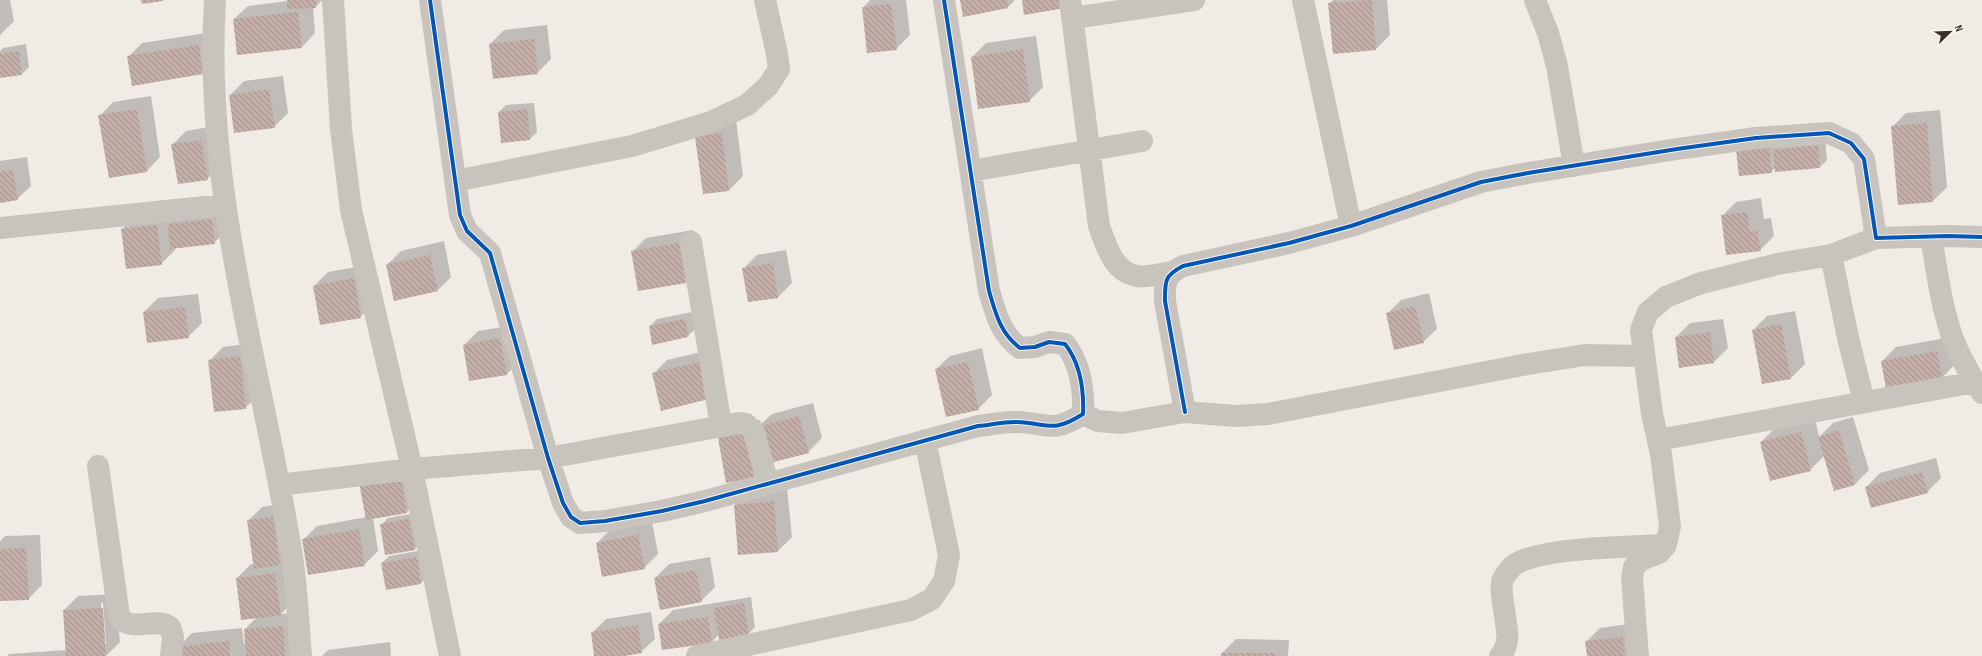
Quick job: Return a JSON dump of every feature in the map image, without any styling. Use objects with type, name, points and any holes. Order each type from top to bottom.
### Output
[{"type":"street","points":[[215,0],[213,79],[224,205],[234,263],[292,551],[301,656]]},
{"type":"street","points":[[333,0],[341,129],[351,210],[412,469],[450,656]]},
{"type":"street","points":[[430,0],[460,215],[467,230],[490,253],[548,458],[563,503],[571,517],[580,523],[605,521],[662,512],[978,426],[1016,422],[1057,427],[1070,422],[1083,414]]},
{"type":"street","points":[[455,181],[632,146],[710,122],[746,105],[768,86],[778,69],[777,54],[765,0]]},
{"type":"street","points":[[944,0],[989,291],[999,323],[1009,340],[1020,348],[1035,347],[1050,342],[1065,344],[1073,354],[1078,372],[1084,400],[1083,414]]},
{"type":"street","points":[[1194,0],[1072,9],[1090,150],[1093,192],[1099,226],[1109,251],[1119,268],[1137,276],[1171,272],[1183,266],[1289,243],[1351,226],[1481,182],[1677,148],[1756,138],[1829,133],[1851,142],[1864,160],[1876,238]]},
{"type":"street","points":[[1303,0],[1351,226]]},
{"type":"street","points":[[1535,0],[1548,32],[1557,66],[1574,166]]},
{"type":"street","points":[[971,171],[1142,141]]},
{"type":"street","points":[[0,228],[224,205]]},
{"type":"street","points":[[1658,440],[1864,402],[1979,387],[1953,339],[1942,299],[1931,237]]},
{"type":"street","points":[[1638,656],[1632,578],[1634,567],[1641,560],[1659,553],[1666,545],[1670,526],[1658,440],[1652,414],[1641,330],[1648,312],[1666,297],[1701,283],[1743,271],[1831,255],[1876,238],[1982,237]]},
{"type":"street","points":[[690,242],[721,426]]},
{"type":"street","points":[[1831,255],[1848,338],[1864,402]]},
{"type":"street","points":[[1171,272],[1165,284],[1165,302],[1185,412]]},
{"type":"street","points":[[1083,414],[1098,421],[1122,423],[1185,412],[1236,416],[1268,414],[1535,363],[1585,355],[1644,356]]},
{"type":"street","points":[[278,486],[412,469],[548,458],[739,423],[751,426],[754,432],[768,484]]},
{"type":"street","points":[[706,655],[910,610],[932,599],[944,581],[949,555],[925,440]]},
{"type":"street","points":[[98,466],[119,616],[122,622],[127,624],[160,624],[170,626],[173,637],[172,656]]},
{"type":"street","points":[[1500,656],[1505,651],[1508,637],[1502,596],[1503,578],[1513,565],[1537,556],[1558,552],[1666,545]]},
{"type":"building","points":[[141,0],[163,0],[163,1],[142,4]]},
{"type":"building","points":[[287,0],[316,0],[316,8],[287,9]]},
{"type":"building","points":[[960,0],[1007,0],[1008,8],[963,17]]},
{"type":"building","points":[[1022,0],[1064,0],[1065,8],[1024,15]]},
{"type":"building","points":[[1372,0],[1376,50],[1333,54],[1328,3]]},
{"type":"building","points":[[891,4],[897,50],[867,53],[862,7]]},
{"type":"building","points":[[298,12],[302,48],[237,55],[233,19]]},
{"type":"building","points":[[534,39],[538,74],[493,79],[489,44]]},
{"type":"building","points":[[199,45],[203,74],[132,86],[127,56]]},
{"type":"building","points":[[1023,49],[1030,102],[978,109],[971,57]]},
{"type":"building","points":[[19,51],[22,75],[0,78],[0,54]]},
{"type":"building","points":[[269,89],[275,128],[234,133],[229,95]]},
{"type":"building","points":[[137,109],[147,172],[109,178],[98,115]]},
{"type":"building","points":[[527,109],[530,140],[501,143],[498,112]]},
{"type":"building","points":[[1927,123],[1933,202],[1898,205],[1891,126]]},
{"type":"building","points":[[722,133],[729,191],[703,194],[695,137]]},
{"type":"building","points":[[201,140],[208,180],[178,184],[171,144]]},
{"type":"building","points":[[1818,145],[1820,168],[1775,172],[1773,150]]},
{"type":"building","points":[[1769,147],[1772,173],[1739,176],[1736,150]]},
{"type":"building","points":[[13,170],[18,200],[0,203],[0,172]]},
{"type":"building","points":[[1747,212],[1750,232],[1757,231],[1761,251],[1726,255],[1721,215]]},
{"type":"building","points":[[212,219],[215,244],[170,249],[168,224]]},
{"type":"building","points":[[157,225],[162,265],[126,269],[121,229]]},
{"type":"building","points":[[679,243],[686,283],[638,291],[631,251]]},
{"type":"building","points":[[430,255],[438,291],[394,301],[386,264]]},
{"type":"building","points":[[773,263],[778,298],[748,302],[742,268]]},
{"type":"building","points":[[354,278],[361,318],[320,325],[313,286]]},
{"type":"building","points":[[1415,306],[1424,343],[1394,350],[1386,313]]},
{"type":"building","points":[[185,307],[189,338],[147,343],[143,312]]},
{"type":"building","points":[[685,319],[688,337],[652,345],[649,326]]},
{"type":"building","points":[[1781,324],[1791,379],[1762,384],[1752,330]]},
{"type":"building","points":[[1710,332],[1714,363],[1679,368],[1675,337]]},
{"type":"building","points":[[500,338],[507,375],[469,381],[463,345]]},
{"type":"building","points":[[1937,351],[1942,379],[1886,389],[1881,361]]},
{"type":"building","points":[[240,356],[246,409],[214,412],[208,360]]},
{"type":"building","points":[[700,362],[709,399],[661,411],[652,373]]},
{"type":"building","points":[[968,362],[979,410],[946,417],[935,369]]},
{"type":"building","points":[[799,416],[809,453],[766,464],[757,427]]},
{"type":"building","points":[[1839,430],[1855,485],[1834,491],[1818,437]]},
{"type":"building","points":[[1801,432],[1811,471],[1770,481],[1760,442]]},
{"type":"building","points":[[747,433],[754,478],[726,483],[718,438]]},
{"type":"building","points":[[1922,472],[1928,493],[1871,508],[1865,487]]},
{"type":"building","points":[[401,475],[407,513],[366,520],[359,482]]},
{"type":"building","points":[[774,501],[778,552],[738,555],[734,505]]},
{"type":"building","points":[[273,517],[280,565],[254,569],[247,520]]},
{"type":"building","points":[[409,519],[415,550],[385,555],[380,524]]},
{"type":"building","points":[[359,529],[365,566],[308,575],[302,539]]},
{"type":"building","points":[[638,535],[645,569],[602,577],[596,543]]},
{"type":"building","points":[[26,548],[29,600],[0,601],[0,549]]},
{"type":"building","points":[[417,557],[421,584],[386,590],[381,563]]},
{"type":"building","points":[[696,570],[702,602],[660,610],[654,578]]},
{"type":"building","points":[[275,573],[281,615],[241,620],[236,578]]},
{"type":"building","points":[[744,603],[749,635],[719,640],[714,608]]},
{"type":"building","points":[[103,608],[106,656],[66,656],[63,610]]},
{"type":"building","points":[[708,617],[712,643],[662,650],[658,624]]},
{"type":"building","points":[[638,625],[642,653],[625,656],[594,656],[591,632]]},
{"type":"building","points":[[283,626],[285,656],[246,656],[244,629]]},
{"type":"building","points":[[1623,637],[1625,656],[1587,656],[1585,641]]},
{"type":"building","points":[[229,641],[230,656],[178,656],[177,647]]},
{"type":"building","points":[[1221,653],[1275,653],[1275,656],[1221,656]]},
{"type":"cycle path","points":[[430,0],[460,215],[467,231],[490,253],[548,458],[563,503],[571,517],[580,523],[605,521],[662,511],[705,501],[978,426],[1005,422],[1055,426],[1063,424],[1083,414],[1082,386],[1078,368],[1065,344],[1049,342],[1035,347],[1020,348],[1013,342],[1003,329],[994,308],[989,291],[944,0]]},
{"type":"cycle path","points":[[1185,412],[1165,301],[1165,288],[1167,280],[1172,273],[1183,266],[1289,243],[1351,226],[1481,182],[1677,149],[1756,138],[1829,133],[1851,143],[1864,159],[1876,238],[1948,236],[1982,237]]}]
